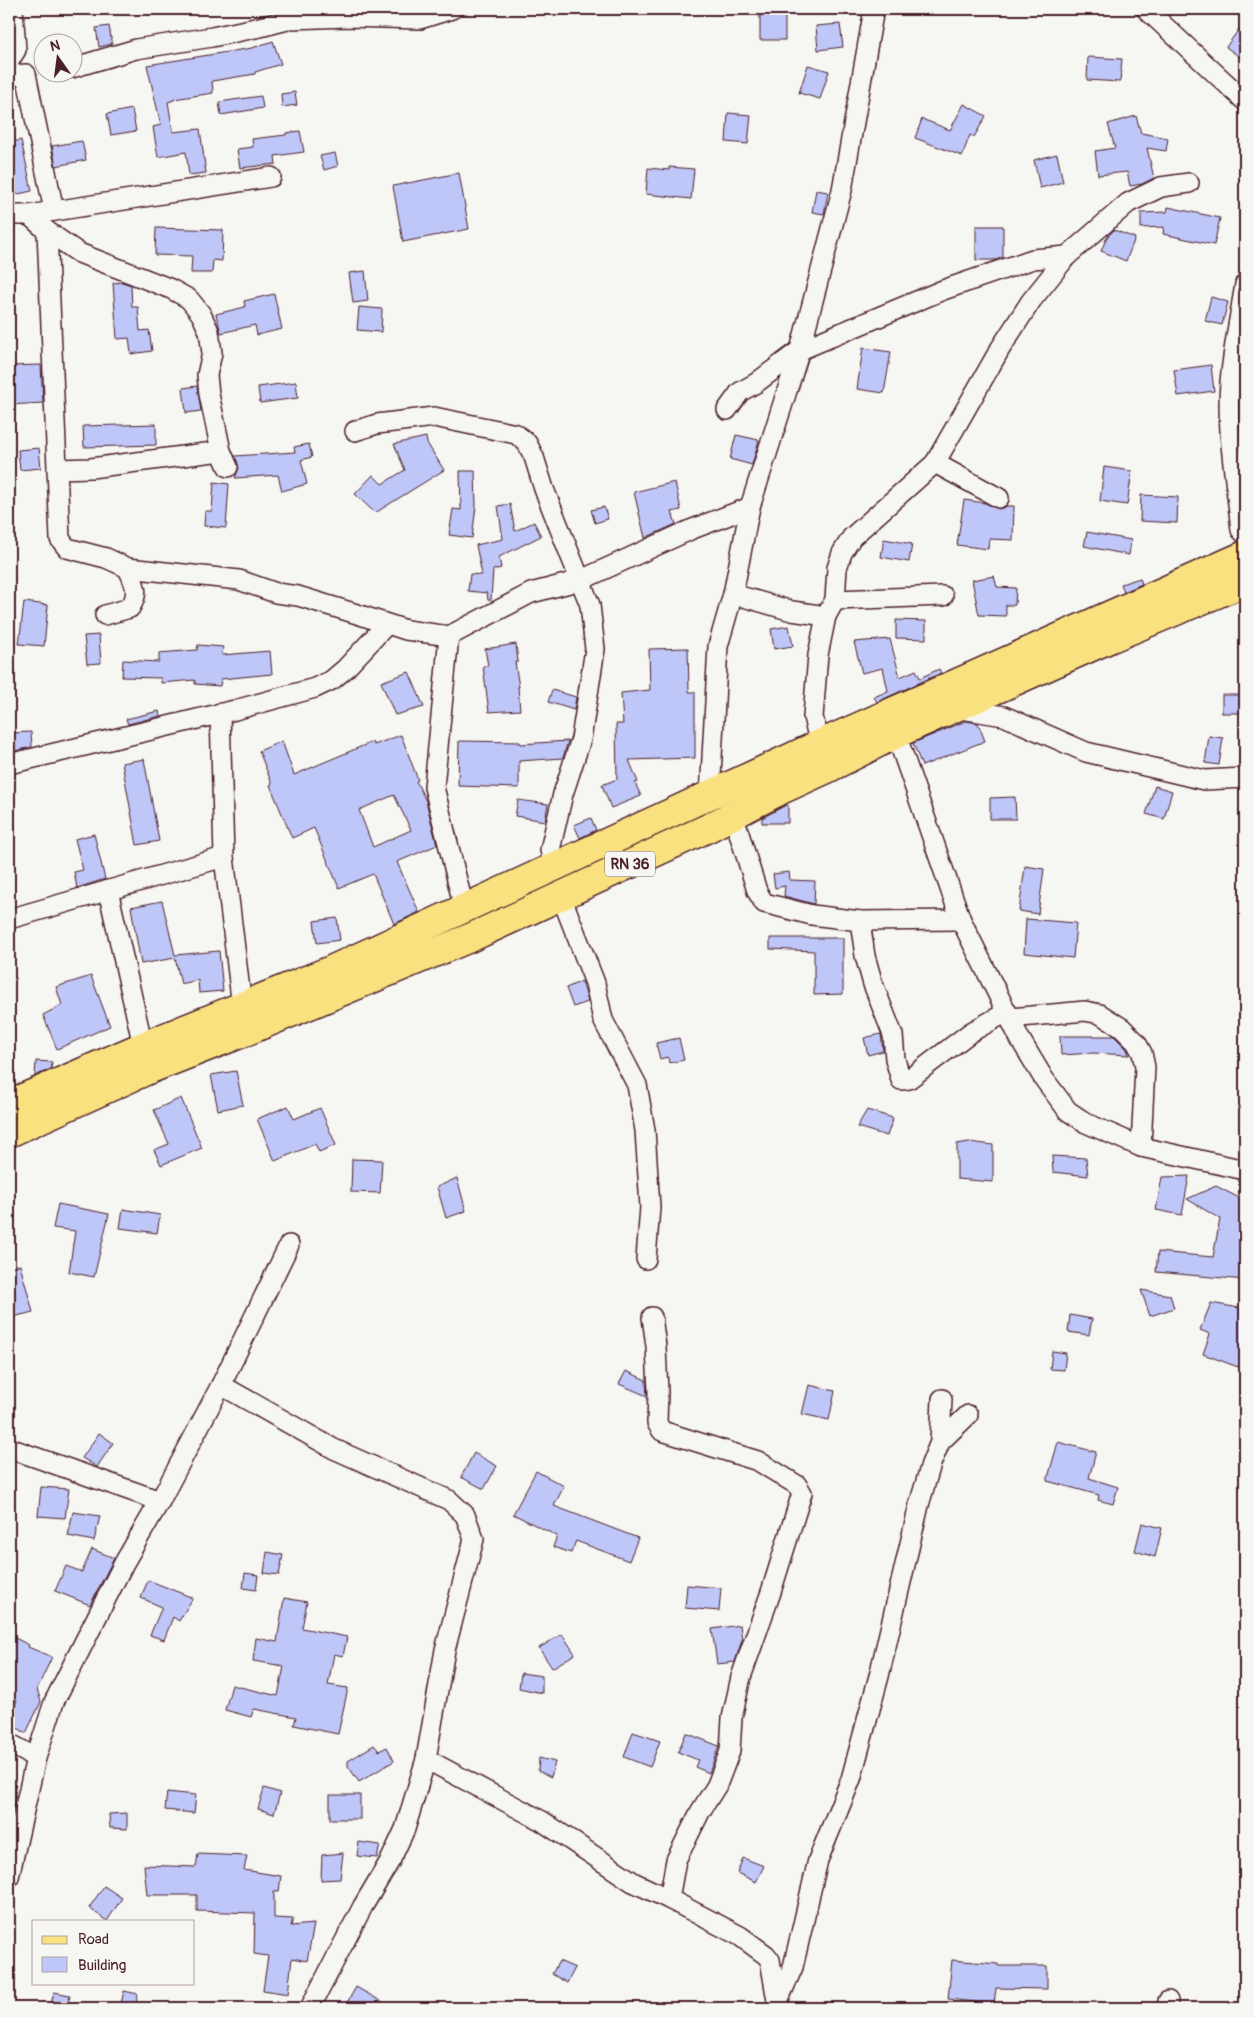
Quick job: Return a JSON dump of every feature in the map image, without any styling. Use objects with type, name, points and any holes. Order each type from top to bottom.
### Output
[{"type":"main road","name":"RN 36","points":[[9,1104],[143,1046],[331,970],[820,744],[1245,555]]},
{"type":"main road","name":"RN 36","points":[[9,1134],[148,1070],[245,1032],[472,937],[708,828],[896,734],[1245,582]]},
{"type":"street","points":[[13,9],[12,55],[26,74],[54,211]]},
{"type":"street","points":[[82,65],[136,49],[212,37],[290,19],[347,17],[420,19],[452,9]]},
{"type":"street","points":[[710,795],[718,646],[733,594],[750,507],[800,350],[842,190],[874,9]]},
{"type":"street","points":[[1146,9],[1245,101]]},
{"type":"street","points":[[9,215],[54,211],[271,177]]},
{"type":"street","points":[[820,744],[813,717],[818,655],[830,608],[837,568],[842,553],[852,537],[935,463],[1000,349],[1031,301],[1067,256],[1128,203],[1161,187],[1189,182]]},
{"type":"street","points":[[29,214],[47,231],[79,253],[171,289],[189,299],[201,314],[210,331],[212,353],[207,375],[209,394],[224,459],[57,469]]},
{"type":"street","points":[[47,231],[60,539],[67,548],[106,558],[128,568],[238,580],[276,593],[298,596],[386,625],[449,636],[531,593],[581,580],[690,530],[750,507]]},
{"type":"street","points":[[727,410],[740,392],[756,383],[800,350],[943,290],[1033,259],[1067,256]]},
{"type":"street","points":[[1245,284],[1230,382],[1230,403],[1231,445],[1241,530],[1245,534]]},
{"type":"street","points":[[355,431],[377,424],[434,417],[516,434],[527,443],[534,457],[544,489],[590,604],[595,649],[581,739],[562,794],[550,850],[554,866]]},
{"type":"street","points":[[935,463],[999,498]]},
{"type":"street","points":[[106,615],[130,608],[136,597],[135,584],[128,568]]},
{"type":"street","points":[[733,594],[792,611],[943,596]]},
{"type":"street","points":[[9,764],[315,688],[332,680],[345,670],[386,625]]},
{"type":"street","points":[[449,636],[434,787],[464,908]]},
{"type":"street","points":[[954,708],[1004,716],[1086,752],[1204,780],[1245,778]]},
{"type":"street","points":[[220,713],[224,857],[242,1007]]},
{"type":"street","points":[[896,734],[960,920],[1008,1015],[1044,1080],[1068,1112],[1086,1123],[1141,1147],[1245,1170]]},
{"type":"street","points":[[733,814],[758,891],[764,903],[812,916],[860,921],[960,920]]},
{"type":"street","points":[[9,919],[224,857]]},
{"type":"street","points":[[108,890],[143,1046]]},
{"type":"street","points":[[561,896],[595,983],[603,1020],[637,1085],[645,1130],[649,1198],[646,1259]]},
{"type":"street","points":[[860,921],[865,956],[873,984],[893,1035],[895,1058],[901,1080],[909,1079],[971,1032],[1008,1015],[1085,1011],[1100,1014],[1122,1028],[1136,1042],[1142,1053],[1145,1067],[1141,1147]]},
{"type":"street","points":[[9,1877],[36,1758],[54,1702],[124,1563],[160,1502],[221,1385],[289,1245]]},
{"type":"street","points":[[652,1317],[656,1346],[657,1423],[662,1431],[758,1461],[797,1485],[802,1493],[771,1592],[741,1677],[732,1718],[730,1751],[717,1785],[700,1812],[676,1860],[669,1899]]},
{"type":"street","points":[[221,1385],[334,1449],[449,1500],[465,1515],[474,1539],[445,1650],[426,1760],[401,1837],[310,2008]]},
{"type":"street","points":[[776,2005],[792,1967],[818,1860],[851,1779],[893,1620],[920,1505],[931,1464],[940,1442],[942,1399]]},
{"type":"street","points":[[940,1442],[968,1415]]},
{"type":"street","points":[[9,1448],[160,1502]]},
{"type":"street","points":[[9,1743],[36,1758]]},
{"type":"street","points":[[426,1760],[542,1821],[633,1882],[740,1936],[766,1954],[772,1968],[776,2005]]},
{"type":"building","points":[[760,9],[785,9],[785,40],[760,40]]},
{"type":"building","points":[[1245,21],[1245,61],[1226,47]]},
{"type":"building","points":[[840,24],[843,47],[818,50],[816,26]]},
{"type":"building","points":[[109,26],[112,44],[99,47],[96,28]]},
{"type":"building","points":[[273,41],[281,64],[255,72],[255,74],[212,81],[213,93],[174,99],[168,102],[173,132],[200,129],[206,173],[189,175],[186,152],[158,157],[153,127],[161,125],[147,65],[252,48]]},
{"type":"building","points":[[1088,57],[1122,59],[1120,82],[1087,80]]},
{"type":"building","points":[[808,65],[829,71],[820,99],[799,93]]},
{"type":"building","points":[[295,92],[297,105],[282,107],[281,94]]},
{"type":"building","points":[[261,96],[263,108],[221,115],[219,102]]},
{"type":"building","points":[[964,104],[986,116],[974,137],[970,135],[962,156],[915,138],[922,119],[950,130]]},
{"type":"building","points":[[132,109],[136,131],[111,135],[107,114]]},
{"type":"building","points":[[728,113],[751,115],[748,144],[726,142]]},
{"type":"building","points":[[1136,116],[1141,133],[1168,138],[1166,151],[1147,148],[1154,178],[1142,184],[1130,186],[1127,172],[1098,175],[1095,151],[1115,148],[1108,124]]},
{"type":"building","points":[[300,131],[304,152],[275,156],[276,164],[240,168],[237,149],[253,147],[252,139],[286,135],[286,133]]},
{"type":"building","points":[[21,140],[32,191],[9,196],[9,143]]},
{"type":"building","points":[[82,141],[86,160],[56,166],[52,146]]},
{"type":"building","points":[[335,153],[338,166],[324,170],[320,156]]},
{"type":"building","points":[[1057,154],[1063,182],[1040,188],[1034,160]]},
{"type":"building","points":[[669,167],[694,169],[691,199],[646,194],[648,168],[669,170]]},
{"type":"building","points":[[459,173],[469,229],[403,242],[393,186]]},
{"type":"building","points":[[816,190],[828,192],[824,214],[812,212]]},
{"type":"building","points":[[1168,207],[1220,218],[1214,245],[1163,234],[1164,227],[1141,228],[1141,213],[1167,212]]},
{"type":"building","points":[[976,226],[1003,226],[1003,257],[996,260],[976,260]]},
{"type":"building","points":[[156,228],[223,230],[222,261],[213,260],[212,273],[191,273],[192,256],[155,255]]},
{"type":"building","points":[[1114,230],[1135,238],[1126,261],[1101,251],[1107,237]]},
{"type":"building","points":[[365,271],[368,301],[353,303],[349,273]]},
{"type":"building","points":[[122,282],[131,285],[132,307],[138,307],[140,331],[149,330],[152,351],[131,354],[129,338],[117,339],[113,283]]},
{"type":"building","points":[[274,294],[282,329],[257,335],[255,325],[221,333],[216,314],[245,307],[244,301]]},
{"type":"building","points":[[1211,297],[1228,302],[1222,325],[1205,321]]},
{"type":"building","points":[[359,307],[382,309],[381,332],[357,330]]},
{"type":"building","points":[[863,348],[891,352],[884,393],[857,389]]},
{"type":"building","points":[[41,365],[43,403],[9,405],[9,366]]},
{"type":"building","points":[[1211,365],[1214,391],[1178,396],[1174,370]]},
{"type":"building","points":[[296,382],[298,398],[260,403],[258,387]]},
{"type":"building","points":[[197,386],[201,411],[186,413],[183,388]]},
{"type":"building","points":[[156,424],[156,445],[84,447],[83,426]]},
{"type":"building","points":[[736,435],[759,440],[752,465],[730,459]]},
{"type":"building","points":[[426,437],[427,443],[444,470],[375,513],[355,494],[373,475],[382,484],[405,470],[394,444]]},
{"type":"building","points":[[309,444],[312,457],[301,460],[307,484],[282,491],[278,475],[235,478],[239,468],[235,456],[295,452],[294,447]]},
{"type":"building","points":[[39,448],[41,468],[20,470],[18,450]]},
{"type":"building","points":[[1104,467],[1132,471],[1127,505],[1100,501]]},
{"type":"building","points":[[460,471],[475,471],[476,506],[472,538],[449,535],[453,509],[461,510]]},
{"type":"building","points":[[214,482],[229,484],[226,528],[204,526],[205,511],[212,511]]},
{"type":"building","points":[[675,482],[681,510],[672,512],[676,524],[645,538],[634,492]]},
{"type":"building","points":[[1141,495],[1178,497],[1177,523],[1140,521]]},
{"type":"building","points":[[964,500],[985,503],[999,509],[1014,506],[1013,540],[989,539],[988,549],[957,545]]},
{"type":"building","points":[[510,504],[515,531],[534,522],[541,536],[499,557],[501,568],[493,570],[491,600],[488,600],[487,593],[468,591],[470,574],[482,575],[476,545],[503,539],[498,506]]},
{"type":"building","points":[[604,507],[608,519],[595,523],[591,510]]},
{"type":"building","points":[[1087,532],[1131,540],[1129,555],[1084,546]]},
{"type":"building","points":[[884,539],[912,544],[909,562],[881,557]]},
{"type":"building","points":[[994,576],[997,587],[1016,588],[1015,605],[1006,605],[1006,616],[979,615],[972,580]]},
{"type":"building","points":[[1140,578],[1142,584],[1124,592],[1121,584]]},
{"type":"building","points":[[24,602],[48,605],[44,646],[19,644]]},
{"type":"building","points":[[896,620],[926,621],[926,639],[896,638]]},
{"type":"building","points":[[789,626],[793,646],[774,649],[771,629]]},
{"type":"building","points":[[99,635],[101,663],[87,664],[84,636]]},
{"type":"building","points":[[890,639],[900,677],[916,670],[920,678],[939,669],[941,673],[877,702],[874,697],[888,691],[883,668],[862,673],[854,642]]},
{"type":"building","points":[[516,644],[518,662],[515,662],[520,710],[489,712],[483,666],[488,666],[485,649]]},
{"type":"building","points":[[198,645],[223,647],[222,655],[270,651],[272,674],[221,679],[220,686],[195,684],[195,680],[161,683],[161,678],[122,677],[123,660],[159,662],[159,653],[197,650]]},
{"type":"building","points":[[688,648],[689,692],[695,692],[695,758],[629,760],[638,782],[635,783],[641,796],[611,808],[602,785],[617,779],[616,724],[623,724],[621,693],[650,690],[649,649]]},
{"type":"building","points":[[409,672],[424,707],[395,715],[381,682]]},
{"type":"building","points":[[552,690],[576,697],[574,710],[548,702]]},
{"type":"building","points":[[1222,695],[1245,695],[1245,713],[1222,713]]},
{"type":"building","points":[[159,711],[160,716],[128,724],[126,719]]},
{"type":"building","points":[[966,721],[978,723],[985,741],[922,766],[913,743]]},
{"type":"building","points":[[31,732],[32,747],[10,752],[9,733]]},
{"type":"building","points":[[401,735],[418,780],[416,781],[426,801],[437,845],[397,862],[419,912],[394,924],[373,874],[339,888],[314,828],[292,838],[270,785],[272,784],[259,751],[282,741],[294,775],[372,742],[374,745]],"holes":[[[394,795],[411,830],[373,847],[359,810]]]},
{"type":"building","points":[[1209,736],[1223,738],[1219,765],[1205,763]]},
{"type":"building","points":[[459,741],[520,742],[520,744],[568,741],[563,758],[519,761],[519,788],[458,786]]},
{"type":"building","points":[[144,759],[159,841],[137,845],[122,763]]},
{"type":"building","points":[[1155,786],[1172,791],[1164,819],[1146,814]]},
{"type":"building","points":[[1015,797],[1016,819],[990,819],[990,798]]},
{"type":"building","points":[[518,800],[548,804],[545,821],[515,816]]},
{"type":"building","points":[[788,805],[788,823],[762,823],[762,818]]},
{"type":"building","points":[[591,818],[596,830],[580,838],[574,825]]},
{"type":"building","points":[[94,834],[105,879],[77,888],[74,872],[83,870],[75,839]]},
{"type":"building","points":[[1025,866],[1044,869],[1038,914],[1019,911]]},
{"type":"building","points":[[789,872],[790,880],[815,881],[814,904],[784,896],[785,886],[775,888],[773,874]]},
{"type":"building","points":[[162,901],[175,955],[219,951],[223,991],[199,993],[198,980],[181,984],[175,958],[141,964],[131,907]]},
{"type":"building","points":[[337,918],[340,940],[317,943],[314,921]]},
{"type":"building","points":[[1026,919],[1076,923],[1073,958],[1024,953]]},
{"type":"building","points":[[770,938],[843,938],[843,994],[814,995],[814,951],[770,949]]},
{"type":"building","points":[[91,976],[110,1026],[57,1049],[43,1015],[62,1005],[56,987]]},
{"type":"building","points":[[582,981],[588,1002],[573,1007],[566,988]]},
{"type":"building","points":[[881,1034],[883,1051],[868,1055],[864,1038]]},
{"type":"building","points":[[1060,1036],[1114,1036],[1127,1049],[1129,1055],[1093,1053],[1061,1055]]},
{"type":"building","points":[[679,1038],[684,1060],[669,1063],[668,1057],[660,1059],[656,1043]]},
{"type":"building","points":[[36,1061],[52,1062],[51,1069],[35,1076]]},
{"type":"building","points":[[236,1071],[243,1105],[218,1110],[211,1075]]},
{"type":"building","points":[[181,1098],[202,1148],[161,1165],[154,1150],[169,1144],[154,1110]]},
{"type":"building","points":[[288,1106],[294,1119],[320,1108],[336,1145],[319,1152],[315,1144],[275,1161],[257,1119]]},
{"type":"building","points":[[867,1110],[893,1118],[887,1136],[857,1127]]},
{"type":"building","points":[[969,1142],[993,1145],[993,1182],[957,1179],[957,1144]]},
{"type":"building","points":[[1052,1156],[1086,1158],[1088,1176],[1053,1172]]},
{"type":"building","points":[[352,1159],[382,1160],[380,1193],[351,1192]]},
{"type":"building","points":[[1189,1176],[1182,1215],[1156,1210],[1162,1177]]},
{"type":"building","points":[[457,1178],[466,1211],[446,1218],[437,1187]]},
{"type":"building","points":[[1216,1186],[1245,1201],[1245,1280],[1156,1272],[1158,1252],[1213,1257],[1220,1219],[1187,1199]]},
{"type":"building","points":[[58,1204],[109,1214],[94,1277],[69,1272],[75,1231],[53,1228]]},
{"type":"building","points":[[123,1209],[160,1215],[157,1233],[120,1228]]},
{"type":"building","points":[[20,1265],[33,1312],[9,1318],[9,1268]]},
{"type":"building","points":[[1141,1290],[1170,1295],[1174,1308],[1150,1316]]},
{"type":"building","points":[[1211,1303],[1245,1309],[1245,1356],[1238,1367],[1203,1354],[1210,1334],[1200,1330]]},
{"type":"building","points":[[1070,1315],[1092,1319],[1089,1335],[1068,1332]]},
{"type":"building","points":[[1052,1351],[1066,1353],[1064,1370],[1050,1369]]},
{"type":"building","points":[[626,1371],[646,1380],[647,1396],[619,1384]]},
{"type":"building","points":[[809,1385],[835,1391],[829,1420],[802,1414]]},
{"type":"building","points":[[99,1433],[113,1443],[97,1467],[82,1458]]},
{"type":"building","points":[[1058,1442],[1096,1452],[1089,1478],[1118,1487],[1113,1504],[1098,1500],[1099,1495],[1047,1481]]},
{"type":"building","points":[[474,1453],[497,1466],[484,1489],[461,1477]]},
{"type":"building","points":[[536,1471],[564,1486],[554,1506],[638,1538],[629,1561],[576,1541],[571,1553],[553,1547],[557,1536],[513,1514]]},
{"type":"building","points":[[41,1487],[69,1489],[65,1518],[38,1516]]},
{"type":"building","points":[[73,1512],[100,1516],[94,1541],[68,1536]]},
{"type":"building","points":[[1142,1523],[1162,1528],[1155,1557],[1135,1551]]},
{"type":"building","points":[[92,1549],[114,1558],[90,1605],[55,1591],[66,1566],[82,1572]]},
{"type":"building","points":[[267,1552],[283,1555],[279,1575],[264,1573]]},
{"type":"building","points":[[245,1573],[258,1575],[256,1590],[243,1588]]},
{"type":"building","points":[[148,1580],[193,1598],[179,1621],[173,1617],[164,1640],[150,1635],[162,1607],[141,1598]]},
{"type":"building","points":[[687,1585],[721,1588],[719,1611],[685,1608]]},
{"type":"building","points":[[284,1598],[307,1602],[302,1628],[347,1637],[343,1656],[334,1654],[328,1685],[348,1688],[338,1734],[294,1725],[296,1717],[254,1709],[251,1717],[225,1710],[232,1685],[278,1696],[284,1666],[253,1661],[256,1638],[277,1642]]},
{"type":"building","points":[[740,1625],[742,1640],[735,1662],[717,1664],[712,1629]]},
{"type":"building","points":[[562,1634],[575,1654],[552,1668],[539,1648]]},
{"type":"building","points":[[9,1635],[29,1645],[28,1647],[52,1657],[37,1689],[41,1702],[26,1733],[9,1723],[17,1700],[9,1697]]},
{"type":"building","points":[[521,1673],[542,1676],[542,1693],[519,1688]]},
{"type":"building","points":[[633,1732],[660,1741],[650,1767],[624,1757]]},
{"type":"building","points":[[686,1733],[719,1746],[709,1773],[695,1767],[698,1760],[678,1752]]},
{"type":"building","points":[[374,1745],[379,1751],[387,1747],[394,1761],[359,1782],[348,1766],[348,1761]]},
{"type":"building","points":[[539,1758],[555,1762],[551,1777],[538,1771]]},
{"type":"building","points":[[264,1788],[280,1793],[274,1814],[258,1809]]},
{"type":"building","points":[[167,1792],[196,1795],[194,1813],[165,1810]]},
{"type":"building","points":[[330,1795],[360,1795],[360,1819],[330,1819]]},
{"type":"building","points":[[127,1813],[127,1829],[110,1828],[109,1814]]},
{"type":"building","points":[[359,1842],[380,1845],[377,1858],[357,1856]]},
{"type":"building","points":[[343,1853],[340,1879],[321,1880],[322,1855]]},
{"type":"building","points":[[198,1854],[247,1856],[244,1870],[281,1876],[279,1892],[274,1892],[274,1918],[293,1919],[291,1926],[314,1924],[307,1961],[292,1958],[288,1994],[263,1990],[268,1956],[254,1954],[255,1913],[197,1911],[197,1895],[147,1895],[144,1865],[196,1867]]},
{"type":"building","points":[[743,1858],[764,1866],[756,1882],[737,1873]]},
{"type":"building","points":[[104,1886],[122,1898],[108,1920],[89,1908]]},
{"type":"building","points":[[952,1960],[998,1964],[998,1966],[1047,1966],[1047,1989],[996,1988],[994,2004],[948,1999]]},
{"type":"building","points":[[559,1961],[575,1968],[567,1983],[552,1974]]},
{"type":"building","points":[[356,1987],[393,2008],[344,2008]]},
{"type":"building","points":[[124,1991],[138,1994],[135,2008],[120,2008]]},
{"type":"building","points":[[54,1992],[70,1995],[67,2008],[50,2008]]}]
